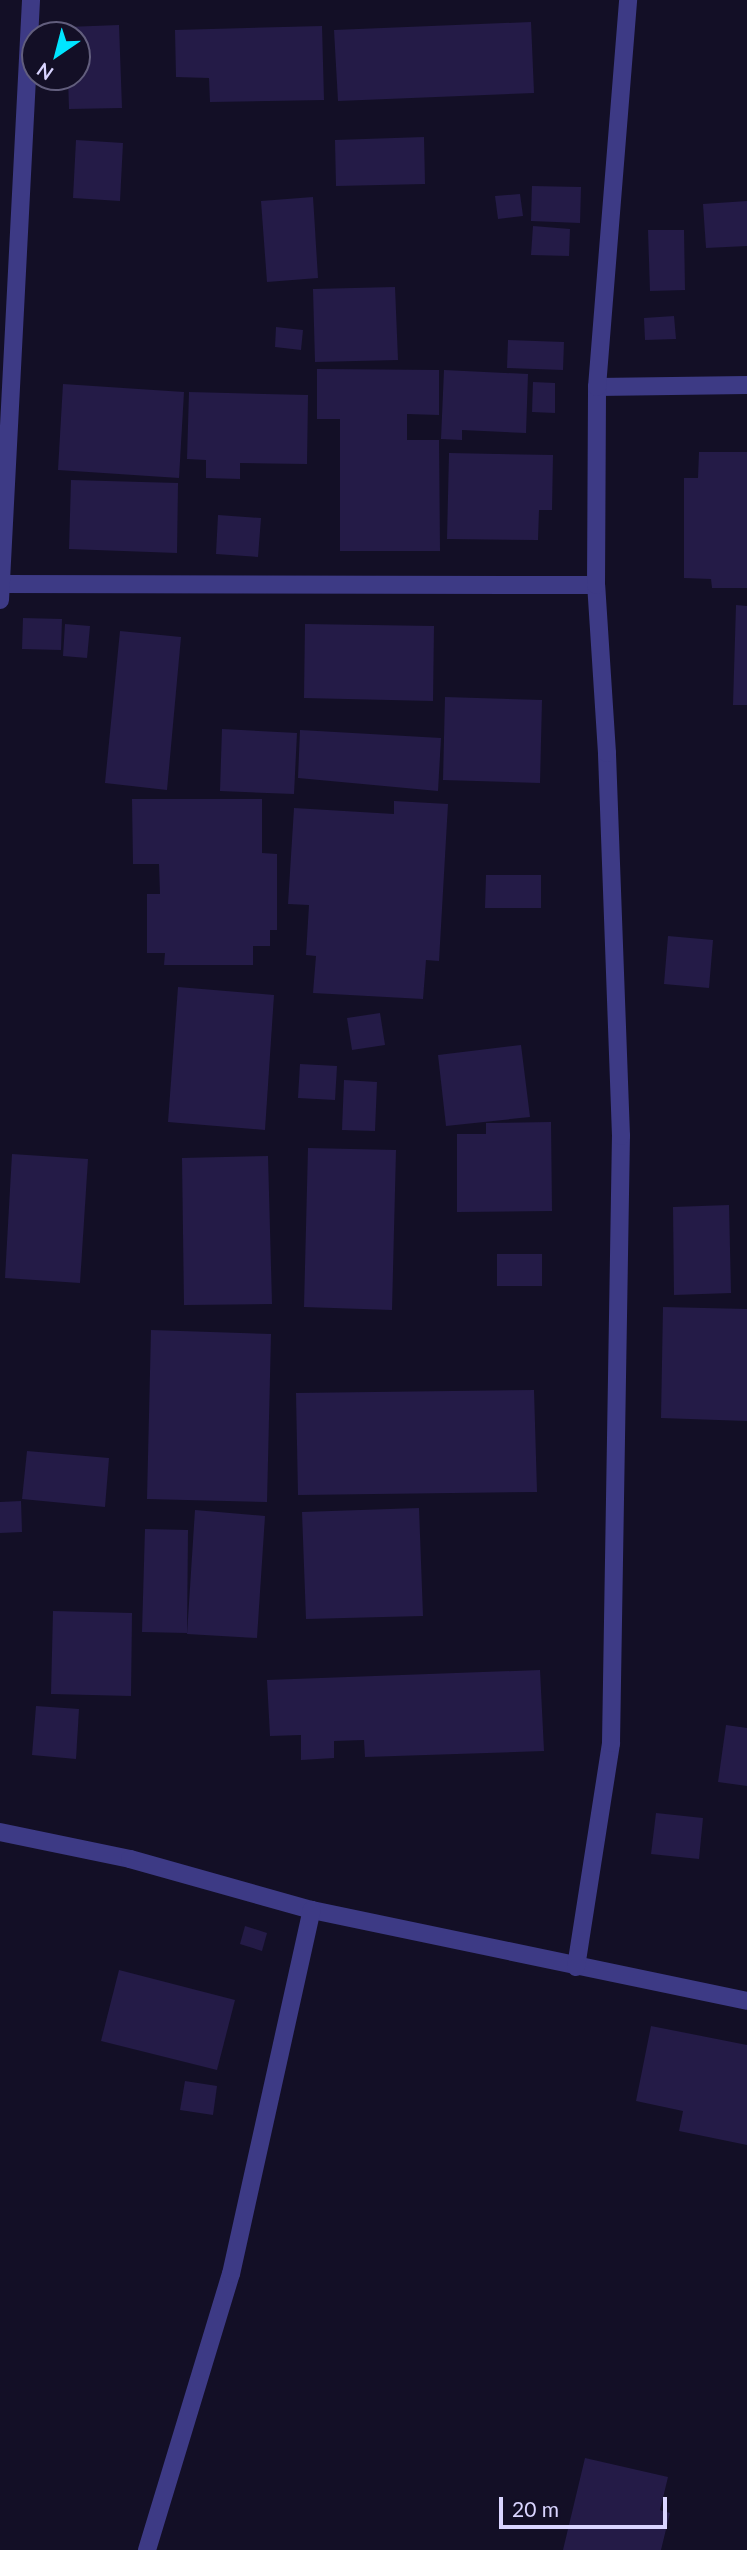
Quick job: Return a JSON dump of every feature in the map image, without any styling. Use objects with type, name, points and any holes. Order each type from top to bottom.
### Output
[{"type":"street","points":[[31,0],[4,449],[1,592],[596,585]]},
{"type":"street","points":[[576,1967],[611,1744],[617,1528],[621,1136],[607,753],[596,585],[597,387],[628,0]]},
{"type":"street","points":[[597,387],[747,385]]},
{"type":"street","points":[[0,1832],[130,1859],[312,1910],[747,2001]]},
{"type":"street","points":[[148,2550],[231,2274],[312,1910]]},
{"type":"building","points":[[531,22],[534,93],[338,101],[334,30]]},
{"type":"building","points":[[119,25],[122,108],[69,109],[68,91],[91,91],[91,26]]},
{"type":"building","points":[[322,26],[324,100],[210,102],[209,78],[176,77],[175,30]]},
{"type":"building","points":[[424,137],[425,184],[336,186],[335,140]]},
{"type":"building","points":[[76,140],[123,143],[120,201],[73,198]]},
{"type":"building","points":[[532,186],[581,187],[580,223],[531,221]]},
{"type":"building","points":[[520,194],[523,216],[498,219],[495,196]]},
{"type":"building","points":[[313,197],[318,278],[267,282],[261,201]]},
{"type":"building","points":[[747,201],[747,246],[706,248],[703,204]]},
{"type":"building","points":[[533,226],[570,229],[569,256],[531,255]]},
{"type":"building","points":[[648,230],[684,230],[685,290],[650,291]]},
{"type":"building","points":[[395,287],[398,360],[315,362],[313,289]]},
{"type":"building","points":[[674,316],[676,339],[645,340],[644,318]]},
{"type":"building","points":[[276,327],[303,330],[301,350],[275,347]]},
{"type":"building","points":[[508,340],[564,342],[563,370],[507,368]]},
{"type":"building","points":[[317,369],[439,370],[439,415],[407,414],[407,440],[439,440],[440,551],[340,551],[340,419],[317,419]]},
{"type":"building","points":[[444,370],[528,374],[526,433],[462,430],[462,440],[441,439]]},
{"type":"building","points":[[533,382],[555,383],[555,413],[532,412]]},
{"type":"building","points":[[63,384],[184,392],[179,478],[58,470]]},
{"type":"building","points":[[189,392],[308,395],[307,464],[240,463],[240,479],[206,478],[206,460],[187,459]]},
{"type":"building","points":[[699,452],[747,452],[747,588],[712,588],[711,579],[684,578],[684,478],[698,478]]},
{"type":"building","points":[[449,453],[553,455],[552,510],[539,510],[538,540],[447,539]]},
{"type":"building","points":[[71,480],[178,483],[177,553],[69,549]]},
{"type":"building","points":[[218,515],[261,518],[258,557],[216,554]]},
{"type":"building","points":[[736,605],[747,606],[747,705],[733,705]]},
{"type":"building","points":[[23,618],[62,619],[61,650],[22,649]]},
{"type":"building","points":[[65,624],[90,626],[87,658],[63,656]]},
{"type":"building","points":[[305,624],[434,626],[433,701],[304,698]]},
{"type":"building","points":[[120,631],[181,637],[167,790],[105,783]]},
{"type":"building","points":[[445,697],[542,700],[540,783],[443,780]]},
{"type":"building","points":[[222,729],[297,733],[294,794],[220,791]]},
{"type":"building","points":[[300,730],[441,738],[438,791],[298,778]]},
{"type":"building","points":[[132,799],[262,799],[262,853],[277,854],[277,930],[270,930],[270,946],[253,946],[253,965],[164,965],[165,953],[147,953],[147,894],[160,894],[159,864],[133,864]]},
{"type":"building","points":[[394,801],[448,804],[439,961],[426,960],[423,999],[313,993],[316,956],[306,955],[309,905],[288,904],[294,808],[394,814]]},
{"type":"building","points":[[486,875],[541,875],[541,908],[485,908]]},
{"type":"building","points":[[668,936],[713,940],[709,988],[664,984]]},
{"type":"building","points":[[178,987],[274,995],[265,1130],[168,1122]]},
{"type":"building","points":[[380,1013],[385,1045],[352,1050],[347,1018]]},
{"type":"building","points":[[521,1045],[530,1117],[446,1126],[438,1055]]},
{"type":"building","points":[[300,1064],[337,1066],[335,1100],[298,1098]]},
{"type":"building","points":[[344,1080],[377,1082],[375,1131],[342,1130]]},
{"type":"building","points":[[551,1122],[552,1211],[457,1212],[457,1134],[486,1134],[486,1123]]},
{"type":"building","points":[[308,1148],[396,1150],[392,1310],[304,1307]]},
{"type":"building","points":[[12,1154],[88,1159],[80,1283],[5,1278]]},
{"type":"building","points":[[268,1156],[272,1304],[184,1305],[182,1158]]},
{"type":"building","points":[[729,1205],[731,1293],[674,1295],[673,1207]]},
{"type":"building","points":[[497,1254],[542,1254],[542,1286],[497,1286]]},
{"type":"building","points":[[663,1307],[747,1309],[747,1421],[661,1418]]},
{"type":"building","points":[[151,1330],[271,1334],[267,1502],[147,1499]]},
{"type":"building","points":[[534,1390],[537,1492],[298,1495],[296,1393]]},
{"type":"building","points":[[27,1451],[109,1458],[105,1507],[22,1499]]},
{"type":"building","points":[[21,1501],[22,1532],[0,1533],[0,1502]]},
{"type":"building","points":[[419,1508],[423,1616],[306,1619],[302,1512]]},
{"type":"building","points":[[195,1510],[265,1516],[257,1638],[187,1634]]},
{"type":"building","points":[[145,1529],[188,1530],[187,1633],[142,1632]]},
{"type":"building","points":[[53,1611],[132,1613],[131,1696],[51,1694]]},
{"type":"building","points":[[540,1670],[544,1751],[365,1757],[364,1740],[334,1741],[334,1758],[301,1760],[301,1735],[270,1736],[267,1680]]},
{"type":"building","points":[[36,1706],[79,1709],[76,1759],[32,1755]]},
{"type":"building","points":[[726,1725],[747,1728],[747,1786],[718,1782]]},
{"type":"building","points":[[656,1813],[703,1818],[699,1859],[651,1854]]},
{"type":"building","points":[[245,1926],[267,1933],[262,1951],[240,1944]]},
{"type":"building","points":[[119,1970],[235,2000],[217,2070],[101,2041]]},
{"type":"building","points":[[651,2026],[747,2045],[747,2145],[679,2131],[683,2111],[636,2101]]},
{"type":"building","points":[[185,2081],[217,2086],[213,2115],[180,2110]]},
{"type":"building","points":[[585,2458],[668,2477],[660,2510],[670,2513],[661,2550],[563,2550]]}]
